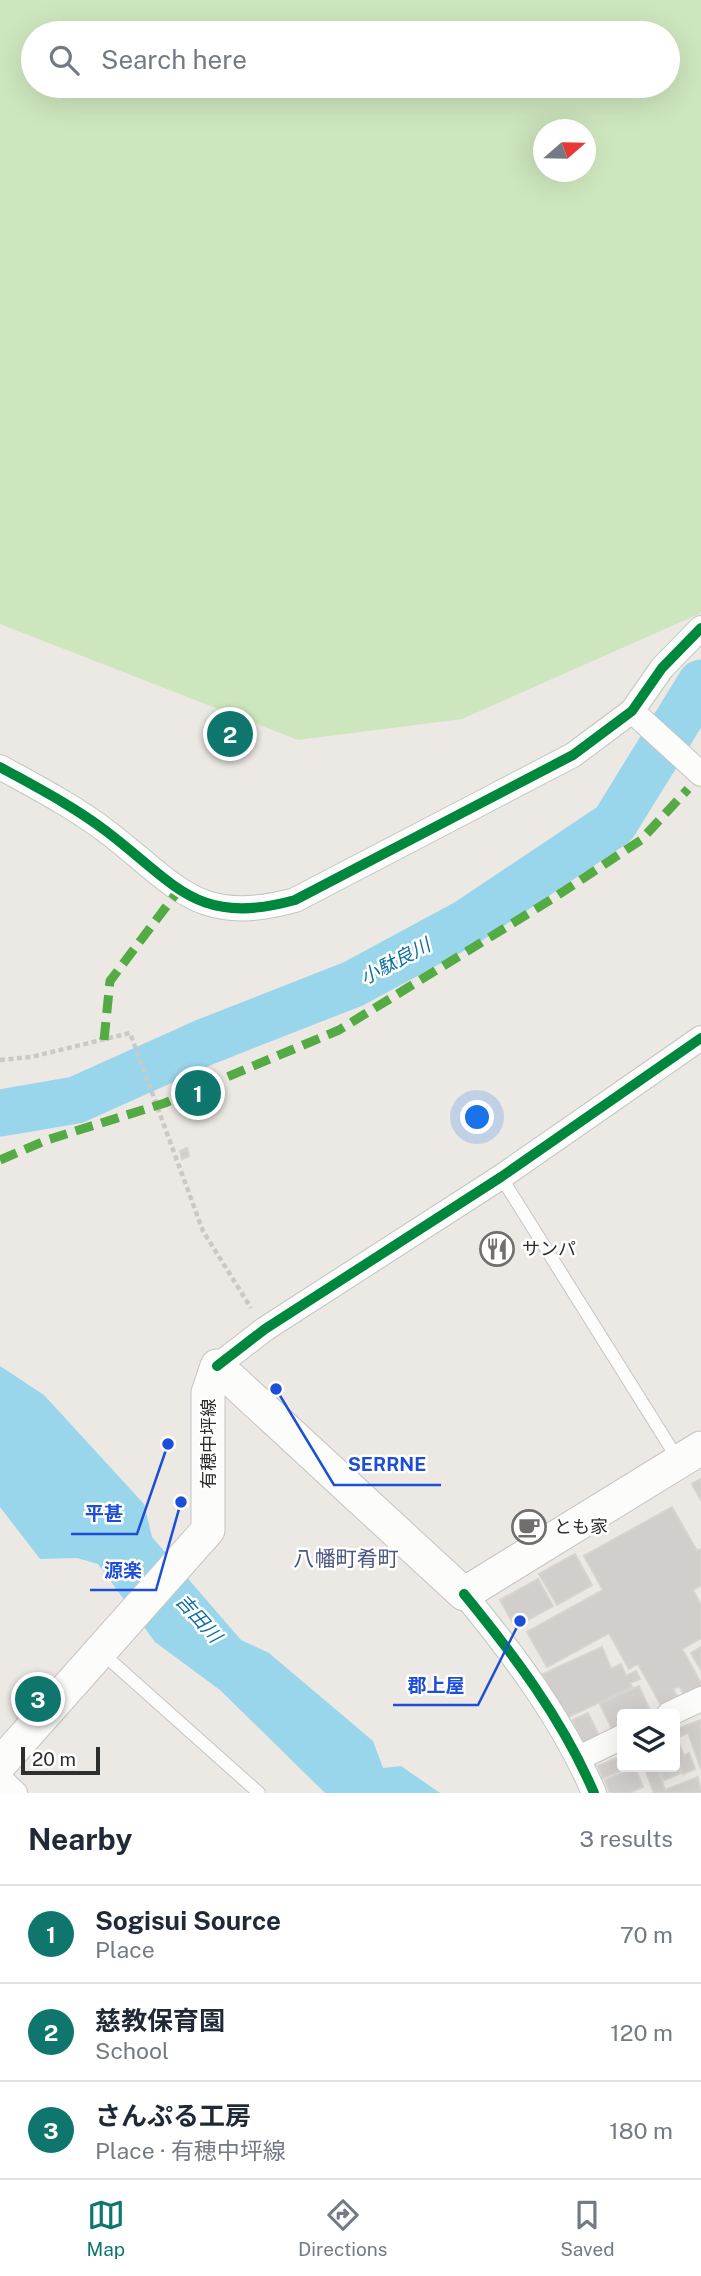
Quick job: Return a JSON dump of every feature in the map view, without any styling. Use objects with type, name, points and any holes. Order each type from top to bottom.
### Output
[{"type":"main road","name":"有穂中坪線","points":[[0,1764],[208,1530],[208,1393],[217,1366],[464,1594]]},
{"type":"main road","points":[[464,1594],[690,1454]]},
{"type":"street","points":[[0,767],[63,802],[104,830],[178,891],[216,907],[235,911],[263,909],[295,900],[573,755],[640,717],[662,668],[701,628]]},
{"type":"street","points":[[640,717],[699,772]]},
{"type":"street","points":[[217,1366],[265,1329],[501,1177],[701,1038]]},
{"type":"street","points":[[464,1594],[511,1652],[579,1758],[594,1793]]},
{"type":"street","points":[[680,1709],[701,1699]]},
{"type":"street","points":[[579,1758],[617,1739]]},
{"type":"street","points":[[0,1779],[15,1793]]},
{"type":"lane","points":[[501,1177],[690,1454]]},
{"type":"lane","points":[[99,1650],[259,1793]]},
{"type":"path","points":[[0,1060],[31,1057],[130,1033],[203,1231],[265,1329]]},
{"type":"green space","points":[[0,0],[701,0],[701,613],[462,719],[298,740],[0,624]]},
{"type":"water","name":"吉田川","points":[[0,1366],[44,1395],[144,1504],[152,1537],[241,1640],[269,1653],[373,1741],[383,1768],[401,1766],[440,1793],[325,1793],[220,1690],[155,1642],[98,1564],[77,1558],[40,1559],[0,1507]]},
{"type":"building","points":[[187,1148],[189,1156],[182,1159],[180,1151]]},
{"type":"building","points":[[701,1479],[701,1500],[692,1484]]},
{"type":"building","points":[[672,1507],[697,1551],[701,1549],[701,1585],[693,1590],[701,1605],[701,1638],[682,1649],[701,1683],[701,1689],[686,1698],[679,1686],[673,1689],[677,1696],[661,1705],[638,1664],[629,1669],[609,1633],[547,1667],[527,1632],[603,1590],[584,1556]]},
{"type":"building","points":[[575,1554],[592,1585],[557,1605],[539,1574]]},
{"type":"building","points":[[538,1579],[553,1606],[515,1627],[500,1600]]},
{"type":"building","points":[[602,1647],[611,1669],[621,1664],[626,1676],[636,1671],[640,1679],[630,1683],[632,1687],[564,1719],[543,1674]]},
{"type":"building","points":[[701,1647],[701,1670],[691,1653]]},
{"type":"building","points":[[639,1686],[649,1709],[617,1709],[617,1729],[613,1731],[600,1704]]},
{"type":"building","points":[[588,1713],[599,1736],[583,1744],[573,1720]]},
{"type":"building","points":[[701,1720],[701,1769],[688,1733],[681,1736],[680,1727]]},
{"type":"building","points":[[680,1746],[684,1756],[689,1753],[695,1769],[683,1774],[680,1766]]},
{"type":"building","points":[[617,1758],[618,1772],[603,1778],[598,1766]]},
{"type":"building","points":[[680,1771],[681,1773],[664,1780],[661,1772]]},
{"type":"building","points":[[625,1772],[637,1772],[643,1787],[629,1793],[610,1793],[605,1780]]},
{"type":"building","points":[[646,1772],[659,1772],[665,1790],[698,1777],[701,1793],[654,1793]]},
{"type":"waterway","name":"小駄良川","points":[[0,1113],[76,1100],[205,1042],[353,984],[466,923],[614,824],[701,683]]},
{"type":"marked path","points":[[0,1160],[47,1140],[165,1103],[339,1030],[552,899],[641,840],[688,789]]},
{"type":"marked path","points":[[104,1040],[110,981],[178,891]]},
{"type":"cycle path","points":[[0,767],[93,822],[190,896],[211,904],[234,908],[262,907],[295,900],[573,755],[632,711],[662,668],[701,628]]},
{"type":"cycle path","points":[[217,1366],[265,1329],[501,1177],[701,1038]]},
{"type":"cycle path","points":[[464,1594],[536,1689],[568,1740],[594,1793]]},
{"type":"place","name":"慈教保育園","points":[[230,734]]},
{"type":"place","name":"Sogisui Source","points":[[198,1093]]},
{"type":"place","name":"サンパ","points":[[497,1249]]},
{"type":"place","name":"SERRNE","points":[[276,1389]]},
{"type":"place","name":"平甚","points":[[168,1444]]},
{"type":"place","name":"源楽","points":[[181,1502]]},
{"type":"place","name":"とも家","points":[[529,1527]]},
{"type":"place","name":"郡上屋","points":[[520,1621]]},
{"type":"place","name":"さんぷる工房","points":[[38,1699]]},
{"type":"district","name":"八幡町肴町","points":[[346,1559]]}]
